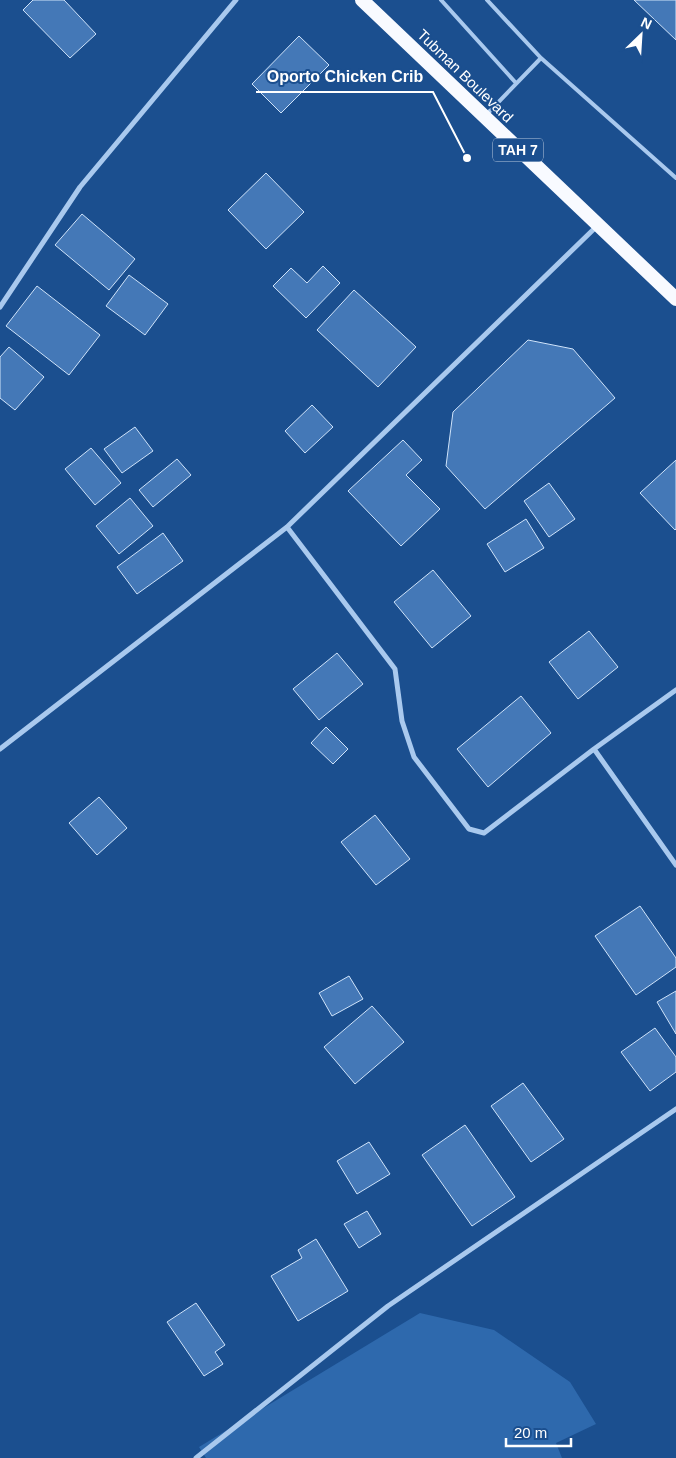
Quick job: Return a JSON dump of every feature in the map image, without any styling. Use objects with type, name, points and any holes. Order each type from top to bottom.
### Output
[{"type":"highway","name":"Tubman Boulevard","points":[[362,0],[676,300]]},
{"type":"street","points":[[0,307],[80,187],[236,0]]},
{"type":"street","points":[[0,749],[287,527],[598,226]]},
{"type":"street","points":[[287,527],[395,669],[402,721],[414,757],[469,829],[484,833],[594,749],[676,690]]},
{"type":"street","points":[[594,749],[676,865]]},
{"type":"street","points":[[196,1458],[388,1306],[676,1109]]},
{"type":"lane","points":[[441,0],[516,83]]},
{"type":"lane","points":[[486,0],[540,58],[676,178]]},
{"type":"lane","points":[[484,117],[540,58]]},
{"type":"shaded area","points":[[420,1313],[494,1330],[570,1382],[596,1424],[556,1443],[562,1458],[206,1458],[199,1447]]},
{"type":"building","points":[[33,0],[64,0],[96,34],[70,58],[23,10]]},
{"type":"building","points":[[634,0],[676,0],[676,40]]},
{"type":"building","points":[[299,36],[329,65],[281,113],[252,84]]},
{"type":"building","points":[[266,173],[304,212],[266,249],[228,210]]},
{"type":"building","points":[[82,214],[135,259],[109,290],[55,245]]},
{"type":"building","points":[[323,266],[340,283],[306,318],[273,286],[291,268],[307,283]]},
{"type":"building","points":[[129,275],[168,304],[145,335],[106,306]]},
{"type":"building","points":[[37,286],[100,335],[69,375],[6,326]]},
{"type":"building","points":[[354,290],[416,347],[378,387],[317,330]]},
{"type":"building","points":[[528,340],[573,349],[615,398],[485,509],[446,466],[453,412]]},
{"type":"building","points":[[9,347],[44,377],[15,410],[0,398],[0,357]]},
{"type":"building","points":[[312,405],[333,427],[305,453],[285,431]]},
{"type":"building","points":[[135,427],[153,451],[122,473],[104,449]]},
{"type":"building","points":[[403,440],[422,460],[406,475],[440,509],[401,546],[348,491]]},
{"type":"building","points":[[91,448],[121,483],[95,505],[65,469]]},
{"type":"building","points":[[177,459],[191,475],[153,507],[139,490]]},
{"type":"building","points":[[676,460],[676,529],[675,530],[640,493]]},
{"type":"building","points":[[549,483],[575,519],[549,537],[524,501]]},
{"type":"building","points":[[130,498],[153,526],[119,554],[96,526]]},
{"type":"building","points":[[526,519],[544,548],[505,572],[487,544]]},
{"type":"building","points":[[163,533],[183,561],[137,594],[117,567]]},
{"type":"building","points":[[433,570],[471,616],[432,648],[394,602]]},
{"type":"building","points":[[589,631],[618,667],[578,699],[549,662]]},
{"type":"building","points":[[337,653],[363,684],[319,720],[293,689]]},
{"type":"building","points":[[521,696],[551,733],[488,787],[457,749]]},
{"type":"building","points":[[326,727],[348,749],[333,764],[311,743]]},
{"type":"building","points":[[99,797],[127,828],[97,855],[69,823]]},
{"type":"building","points":[[375,815],[410,859],[376,885],[341,842]]},
{"type":"building","points":[[640,906],[676,958],[676,967],[636,995],[595,936]]},
{"type":"building","points":[[349,976],[363,999],[332,1016],[319,993]]},
{"type":"building","points":[[676,991],[676,1034],[657,1002]]},
{"type":"building","points":[[372,1006],[404,1042],[355,1084],[324,1047]]},
{"type":"building","points":[[655,1028],[676,1057],[676,1072],[650,1091],[621,1052]]},
{"type":"building","points":[[523,1083],[564,1139],[531,1162],[491,1106]]},
{"type":"building","points":[[465,1125],[515,1197],[472,1226],[422,1155]]},
{"type":"building","points":[[369,1142],[390,1174],[357,1194],[337,1161]]},
{"type":"building","points":[[367,1211],[381,1234],[359,1248],[344,1224]]},
{"type":"building","points":[[316,1239],[348,1291],[298,1321],[271,1276],[302,1258],[298,1250]]},
{"type":"building","points":[[196,1303],[225,1345],[215,1352],[223,1364],[204,1376],[167,1322]]},
{"type":"place","name":"Oporto Chicken Crib","points":[[467,158]]}]
